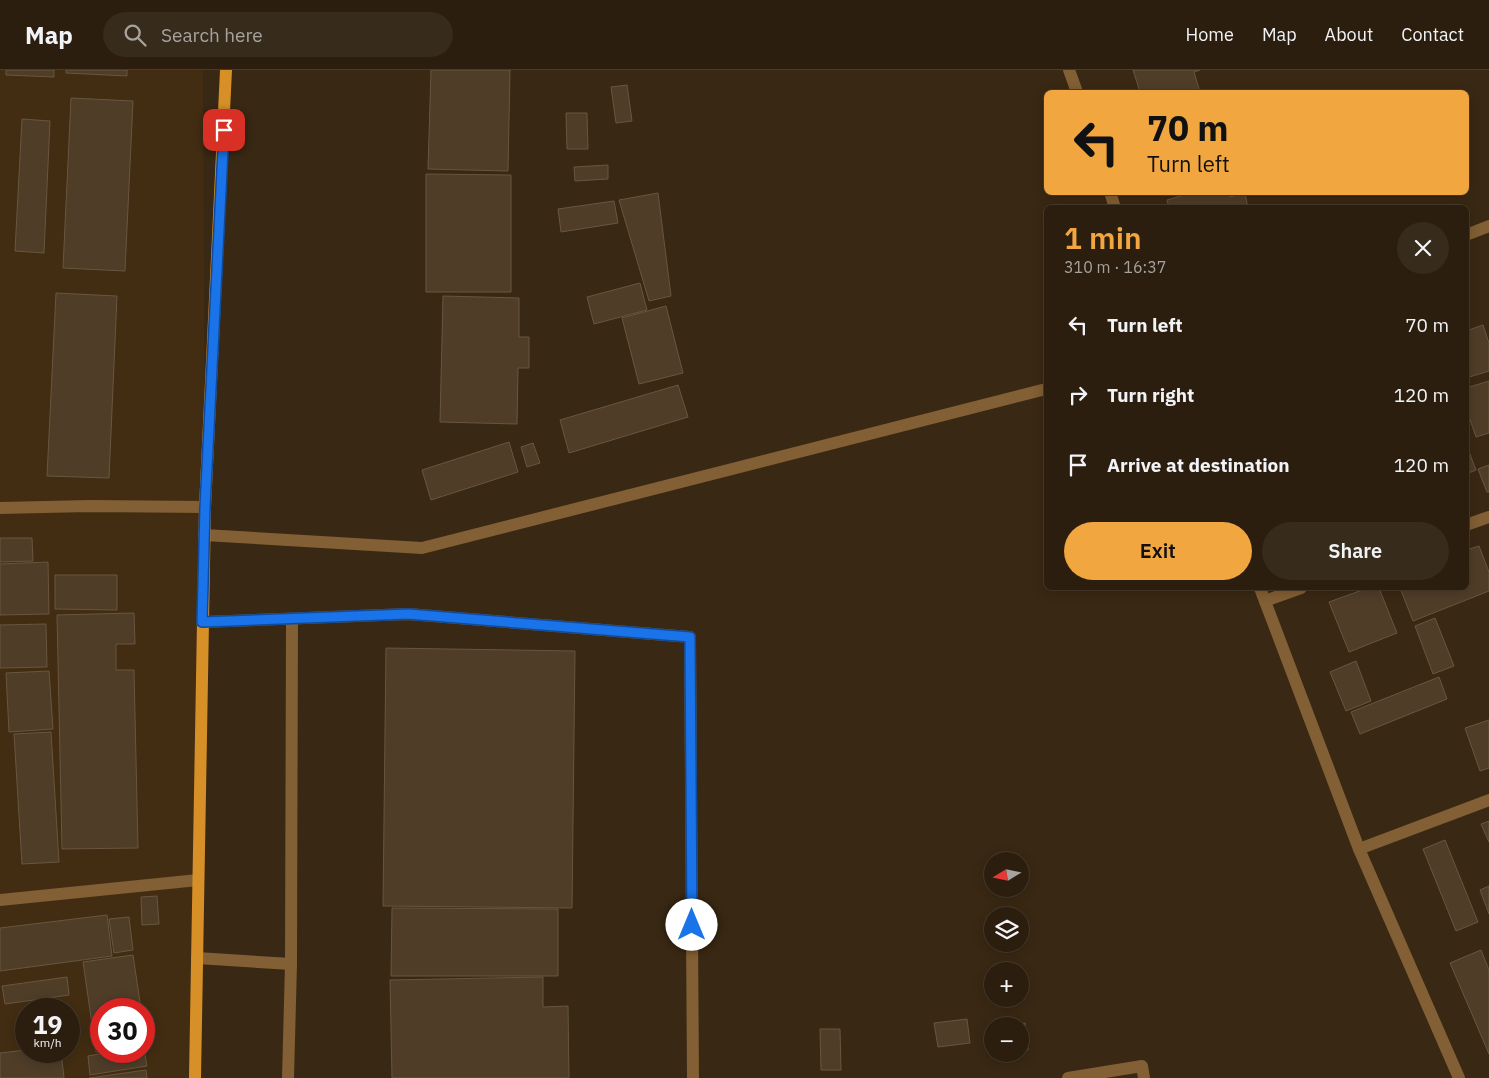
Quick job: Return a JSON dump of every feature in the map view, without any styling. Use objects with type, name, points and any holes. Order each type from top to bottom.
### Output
[{"type":"main road","points":[[195,1078],[204,535],[226,70]]},
{"type":"street","points":[[1070,70],[1076,90]]},
{"type":"street","points":[[1469,234],[1489,226]]},
{"type":"street","points":[[204,535],[422,548],[1044,391]]},
{"type":"street","points":[[0,508],[89,506],[205,507]]},
{"type":"street","points":[[1469,524],[1489,517]]},
{"type":"street","points":[[1261,590],[1359,849],[1459,1078]]},
{"type":"street","points":[[1265,601],[1296,590]]},
{"type":"street","points":[[202,622],[408,614],[690,637],[693,1078]]},
{"type":"street","points":[[288,1078],[291,964],[292,619]]},
{"type":"street","points":[[1359,849],[1489,800]]},
{"type":"street","points":[[1,896],[198,880]]},
{"type":"street","points":[[197,958],[291,964]]},
{"type":"street","points":[[1068,1078],[1142,1066],[1144,1078]]},
{"type":"shaded area","points":[[0,70],[203,70],[205,507],[198,1078],[0,1078]]},
{"type":"building","points":[[6,70],[54,70],[54,77],[6,75]]},
{"type":"building","points":[[66,70],[127,70],[127,76],[66,73]]},
{"type":"building","points":[[431,70],[510,70],[508,171],[428,169]]},
{"type":"building","points":[[1133,70],[1200,70],[1194,72],[1199,90],[1139,90]]},
{"type":"building","points":[[627,85],[632,121],[616,123],[611,87]]},
{"type":"building","points":[[71,98],[133,101],[125,271],[63,268]]},
{"type":"building","points":[[566,113],[587,113],[588,149],[567,149]]},
{"type":"building","points":[[22,119],[50,121],[44,253],[15,251]]},
{"type":"building","points":[[608,165],[608,179],[575,181],[574,167]]},
{"type":"building","points":[[426,174],[511,175],[511,292],[426,292]]},
{"type":"building","points":[[658,193],[671,296],[649,301],[619,200]]},
{"type":"building","points":[[1184,195],[1230,195],[1230,197],[1245,195],[1247,205],[1168,205],[1167,200]]},
{"type":"building","points":[[614,201],[618,223],[561,232],[558,209]]},
{"type":"building","points":[[640,283],[647,310],[594,324],[587,297]]},
{"type":"building","points":[[56,293],[117,296],[109,478],[47,476]]},
{"type":"building","points":[[443,296],[519,298],[519,337],[529,337],[529,368],[518,368],[517,424],[440,422]]},
{"type":"building","points":[[666,306],[683,373],[639,384],[622,318]]},
{"type":"building","points":[[1483,325],[1489,343],[1489,371],[1469,377],[1469,330]]},
{"type":"building","points":[[1489,381],[1489,433],[1476,437],[1469,417],[1469,387]]},
{"type":"building","points":[[678,385],[688,417],[569,453],[560,420]]},
{"type":"building","points":[[509,442],[518,472],[431,500],[422,470]]},
{"type":"building","points":[[533,443],[540,463],[527,467],[521,447]]},
{"type":"building","points":[[1469,452],[1476,470],[1469,473]]},
{"type":"building","points":[[1489,465],[1489,492],[1487,492],[1478,469]]},
{"type":"building","points":[[0,538],[32,538],[33,561],[0,562]]},
{"type":"building","points":[[1479,546],[1489,572],[1489,591],[1413,621],[1401,590],[1469,590],[1469,549]]},
{"type":"building","points":[[48,562],[49,614],[0,615],[0,564]]},
{"type":"building","points":[[55,575],[117,575],[117,610],[55,609]]},
{"type":"building","points":[[1362,590],[1380,590],[1397,633],[1349,652],[1329,602]]},
{"type":"building","points":[[134,613],[135,644],[116,644],[116,670],[134,670],[138,848],[62,849],[57,615]]},
{"type":"building","points":[[1435,618],[1454,666],[1433,674],[1415,626]]},
{"type":"building","points":[[46,624],[47,667],[0,668],[0,625]]},
{"type":"building","points":[[386,648],[575,651],[572,908],[383,906]]},
{"type":"building","points":[[1356,661],[1371,701],[1346,711],[1330,672]]},
{"type":"building","points":[[49,671],[53,729],[9,732],[6,673]]},
{"type":"building","points":[[1439,677],[1447,699],[1360,734],[1351,712]]},
{"type":"building","points":[[1489,720],[1489,768],[1480,771],[1465,728]]},
{"type":"building","points":[[51,732],[59,862],[22,864],[14,734]]},
{"type":"building","points":[[1489,821],[1489,842],[1481,824]]},
{"type":"building","points":[[1445,840],[1478,922],[1456,931],[1423,849]]},
{"type":"building","points":[[1489,886],[1489,914],[1480,890]]},
{"type":"building","points":[[157,896],[159,924],[142,925],[141,897]]},
{"type":"building","points":[[392,908],[558,909],[558,976],[391,976]]},
{"type":"building","points":[[107,915],[112,956],[0,971],[0,928]]},
{"type":"building","points":[[129,917],[133,950],[114,953],[109,919]]},
{"type":"building","points":[[1481,950],[1489,970],[1489,1054],[1450,963]]},
{"type":"building","points":[[133,955],[139,998],[90,998],[90,1010],[83,962]]},
{"type":"building","points":[[67,977],[69,995],[48,998],[15,998],[15,1003],[5,1004],[2,986]]},
{"type":"building","points":[[543,977],[543,1007],[568,1006],[569,1078],[392,1078],[390,980]]},
{"type":"building","points":[[967,1019],[970,1043],[938,1047],[934,1023]]},
{"type":"building","points":[[820,1029],[840,1029],[841,1070],[821,1070]]},
{"type":"building","points":[[15,1051],[15,1063],[62,1063],[64,1078],[0,1078],[0,1053]]},
{"type":"building","points":[[88,1056],[90,1056],[90,1063],[146,1063],[147,1066],[90,1075]]},
{"type":"building","points":[[146,1070],[147,1078],[89,1078]]},
{"type":"route","points":[[224,130],[205,507],[202,622],[408,614],[690,637],[692,925]]}]
